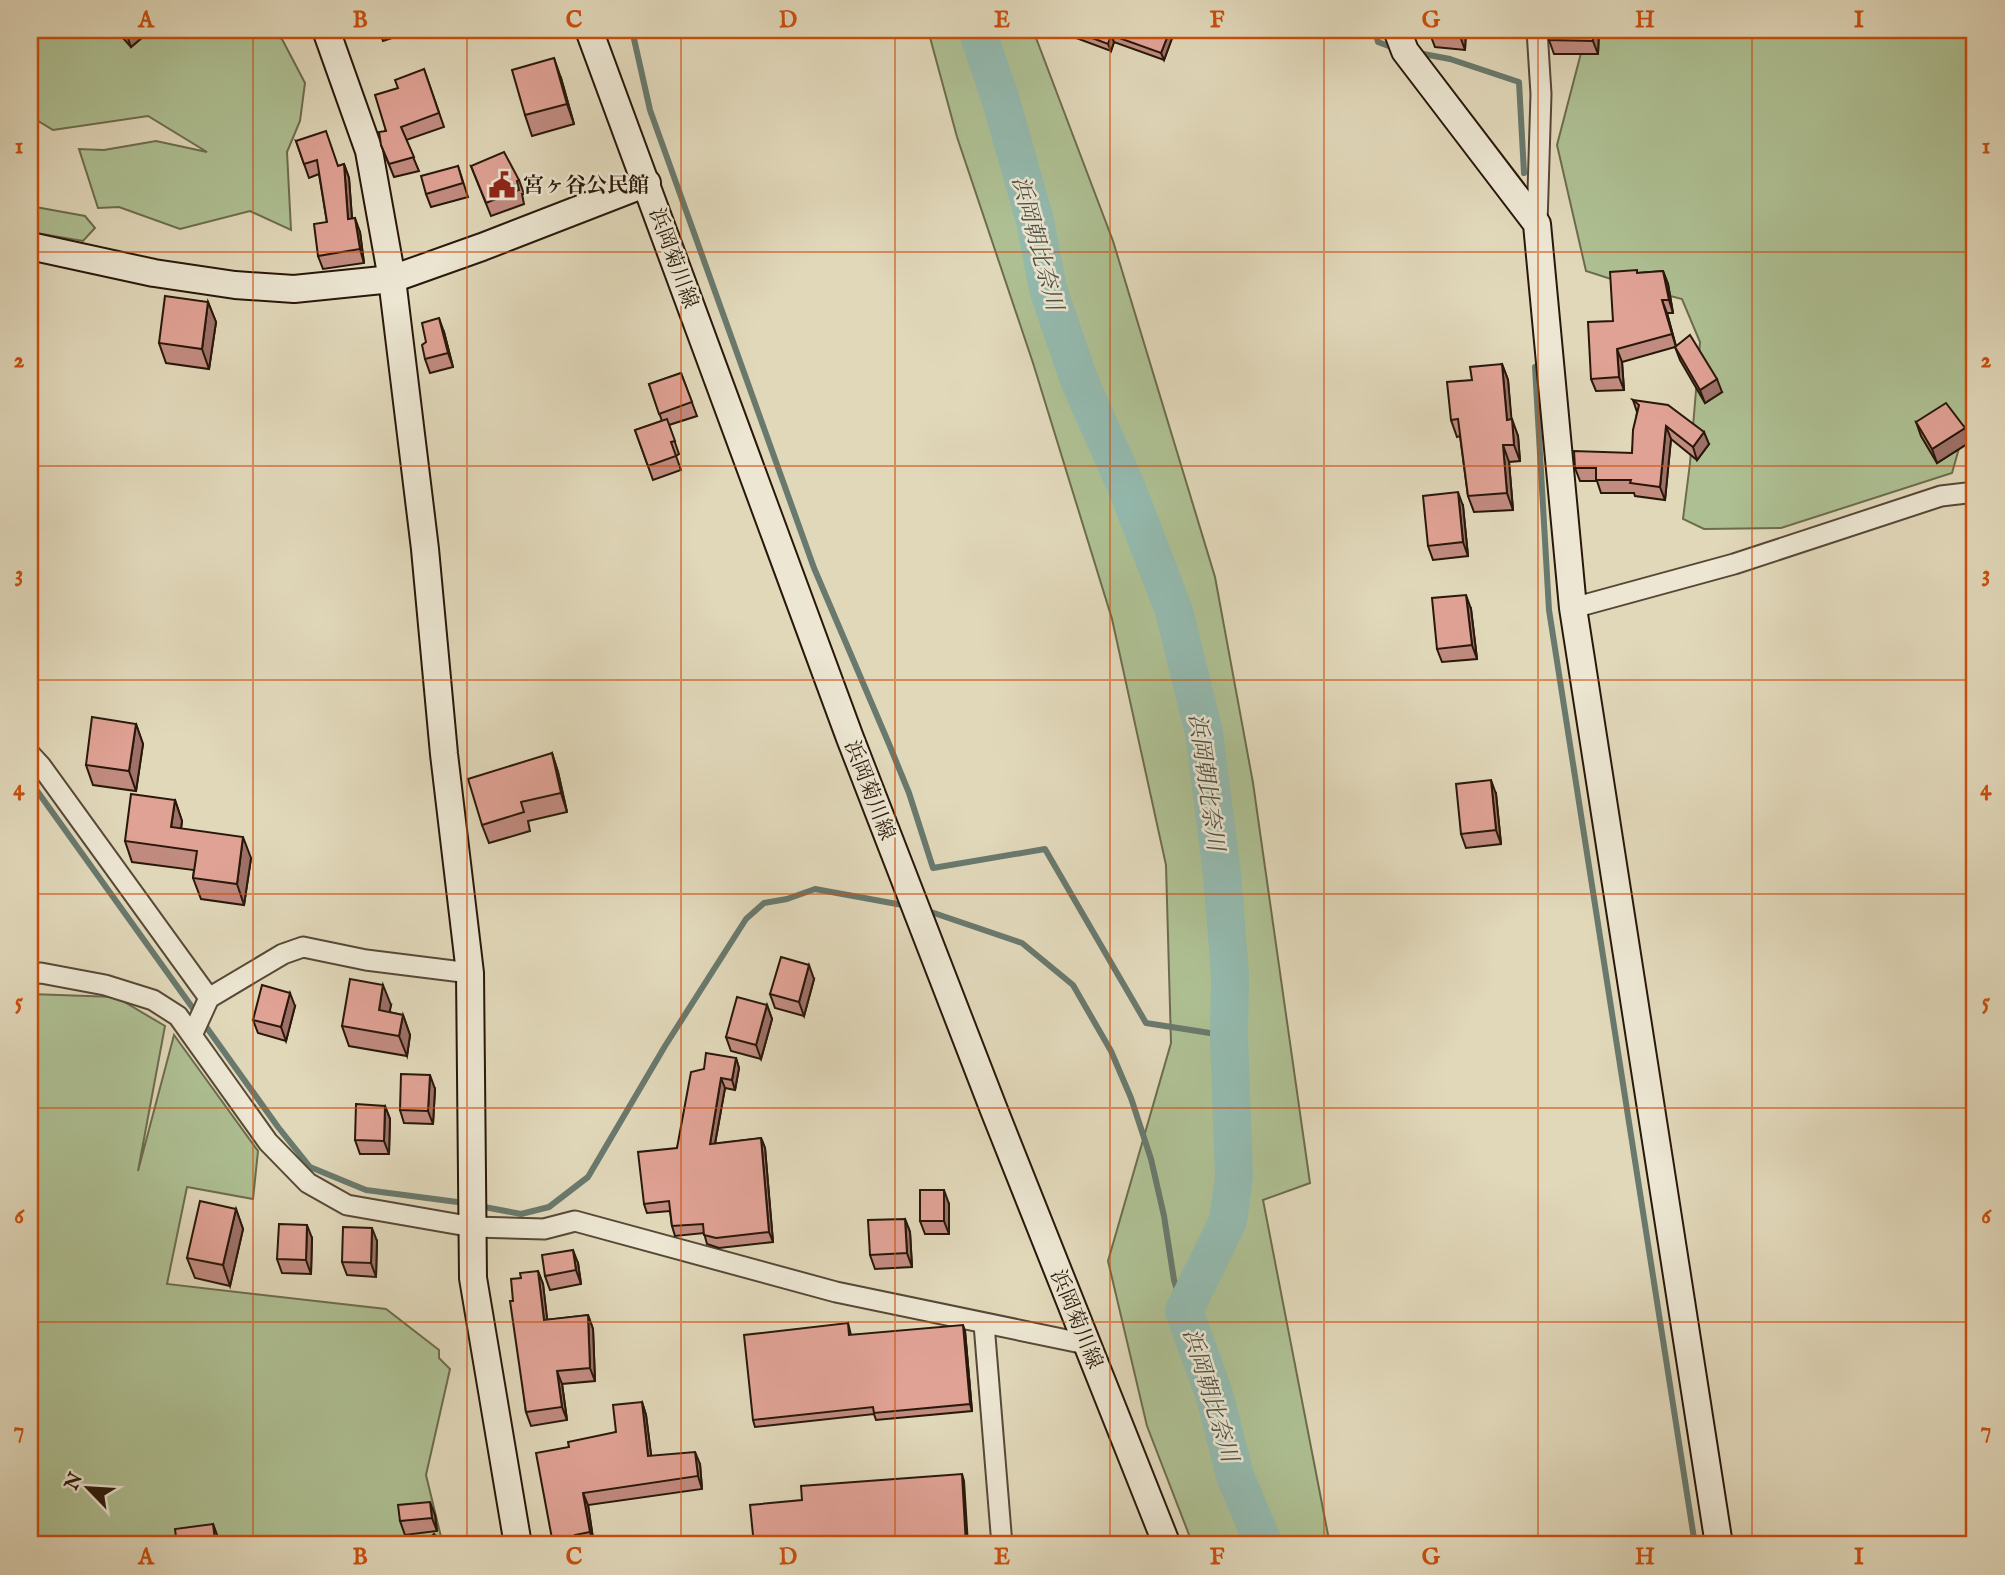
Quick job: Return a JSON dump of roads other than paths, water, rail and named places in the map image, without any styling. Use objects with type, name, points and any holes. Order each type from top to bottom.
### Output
[{"type":"street","points":[[326,30],[369,151],[392,279],[425,549],[444,754],[470,974],[473,1278],[518,1545]]},
{"type":"street","name":"浜岡菊川線","points":[[589,30],[850,738],[1167,1545]]},
{"type":"street","points":[[1397,30],[1405,51],[1537,224]]},
{"type":"street","points":[[1537,30],[1541,94],[1537,224],[1573,608],[1719,1545]]},
{"type":"street","points":[[30,246],[154,273],[236,285],[294,289],[392,279],[647,183]]},
{"type":"street","points":[[1573,608],[1734,564],[1941,496],[1975,492]]},
{"type":"street","points":[[30,754],[209,998]]},
{"type":"street","points":[[192,1034],[209,998],[282,954],[303,947],[366,960],[470,974]]},
{"type":"street","points":[[30,974],[41,973],[105,985],[153,1000],[178,1016],[268,1142],[308,1183],[347,1205],[473,1227],[544,1229],[575,1222],[836,1292],[1086,1344]]},
{"type":"street","points":[[984,1324],[1003,1545]]},
{"type":"waterway","points":[[632,30],[650,110],[814,568],[909,793],[933,868],[1045,849],[1146,1023],[1229,1036]]},
{"type":"waterway","name":"浜岡朝比奈川","points":[[977,30],[1001,101],[1035,221],[1048,289],[1079,380],[1126,486],[1174,611],[1204,733],[1222,874],[1230,974],[1229,1036],[1234,1177],[1228,1221],[1184,1311],[1214,1394],[1235,1476],[1264,1545]]},
{"type":"waterway","points":[[1375,30],[1378,42],[1394,48]]},
{"type":"waterway","points":[[1418,53],[1450,59],[1519,82],[1524,173]]},
{"type":"waterway","points":[[1535,367],[1549,610],[1695,1545]]},
{"type":"waterway","points":[[30,781],[278,1127],[310,1167],[366,1190],[465,1203]]},
{"type":"waterway","points":[[479,1206],[521,1214],[549,1207],[588,1177],[665,1046],[746,919],[764,903],[787,899],[815,889],[908,906]]},
{"type":"waterway","points":[[925,910],[1022,943],[1073,985],[1111,1051],[1131,1098],[1151,1159],[1164,1216],[1174,1280],[1184,1311]]},
{"type":"place","name":"宮ヶ谷公民館","points":[[502,185]]}]
